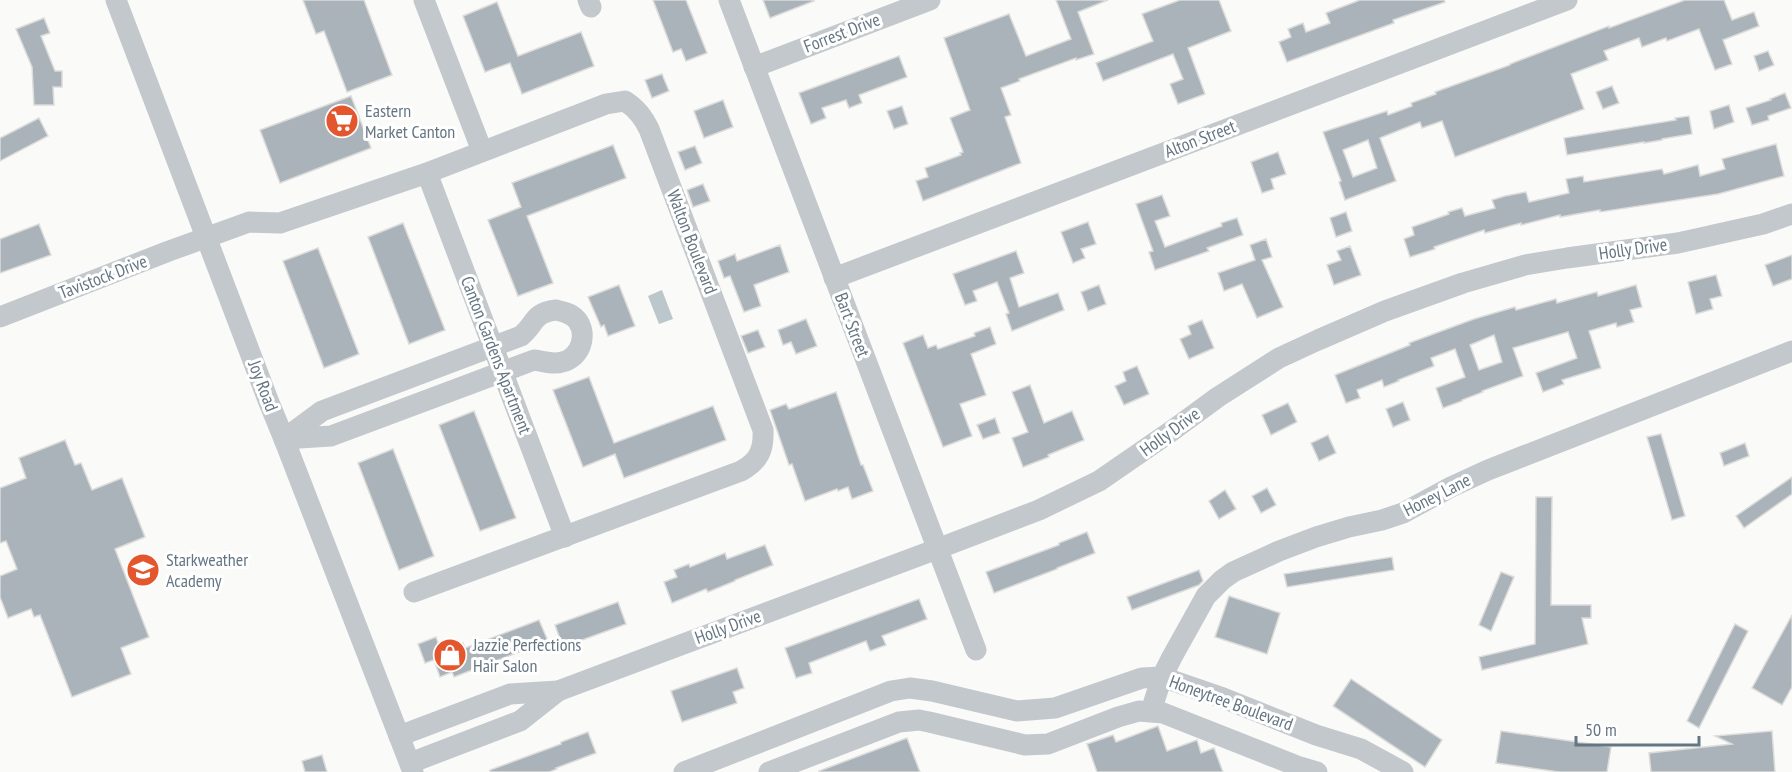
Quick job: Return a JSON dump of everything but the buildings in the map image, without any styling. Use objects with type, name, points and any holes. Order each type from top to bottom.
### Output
[{"type":"street","name":"Joy Road","points":[[116,0],[411,768]]},
{"type":"street","points":[[424,0],[482,151]]},
{"type":"street","name":"Bart Street","points":[[729,0],[976,650]]},
{"type":"street","name":"Forrest Drive","points":[[754,67],[930,0]]},
{"type":"street","name":"Alton Street","points":[[834,278],[1567,0]]},
{"type":"street","name":"Walton Boulevard","points":[[207,238],[249,222],[280,223],[427,172],[606,104],[625,101],[642,115],[763,430],[759,457],[750,467],[741,471],[414,592]]},
{"type":"street","name":"Canton Gardens Apartment","points":[[427,172],[565,537]]},
{"type":"street","name":"Holly Drive","points":[[399,736],[510,694],[558,691],[1039,510],[1098,481],[1131,460],[1258,370],[1318,340],[1385,311],[1463,283],[1525,265],[1678,243],[1763,224],[1792,214]]},
{"type":"street","name":"Tavistock Drive","points":[[0,316],[207,238]]},
{"type":"street","points":[[546,311],[567,312],[576,319],[581,327],[581,345],[568,361],[554,363],[534,360],[331,436],[284,440],[322,411],[521,336],[527,332],[536,317],[546,311]]},
{"type":"street","name":"Honey Lane","points":[[1151,711],[1162,677],[1206,596],[1233,572],[1316,537],[1403,513],[1488,470],[1792,351]]},
{"type":"street","points":[[394,384],[404,408]]},
{"type":"street","name":"Honeytree Boulevard","points":[[684,772],[891,691],[910,688],[932,691],[1017,711],[1055,708],[1142,678],[1162,677],[1223,698],[1316,735],[1360,749],[1403,772]]},
{"type":"street","points":[[910,688],[910,720]]},
{"type":"street","name":"Holly Drive","points":[[411,768],[520,721],[558,691]]},
{"type":"street","points":[[1055,708],[1065,737]]},
{"type":"street","name":"Honeytree Boulevard","points":[[771,739],[775,770],[899,722],[910,720],[929,722],[1025,745],[1047,744],[1118,717],[1139,711],[1151,711],[1163,713],[1317,772]]},
{"type":"shaded area","points":[[662,290],[673,319],[659,324],[648,296]]},
{"type":"place","name":"Eastern Market Canton","points":[[342,121]]},
{"type":"place","name":"Starkweather Academy","points":[[143,570]]},
{"type":"place","name":"Jazzie Perfections Hair Salon","points":[[450,655]]}]
